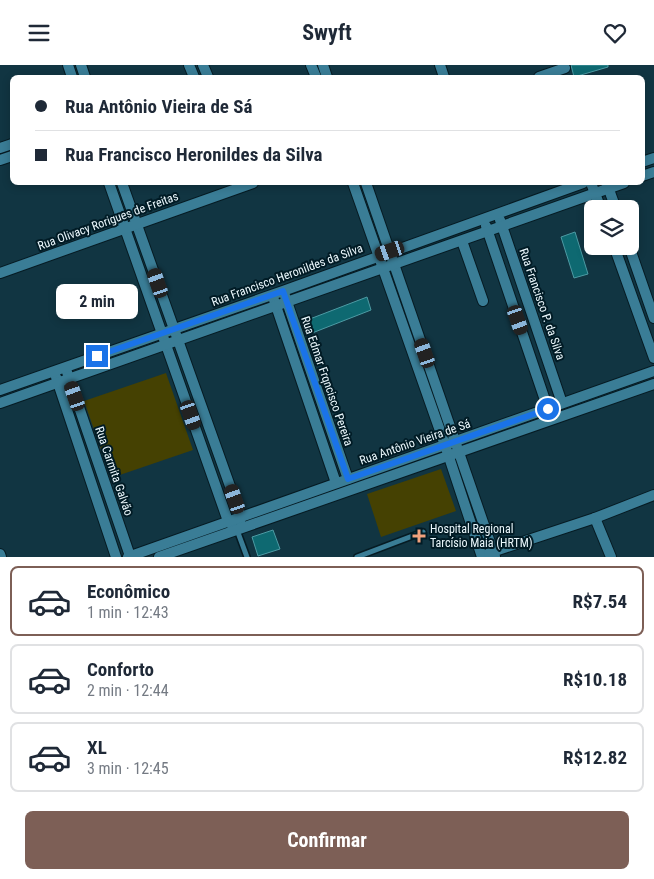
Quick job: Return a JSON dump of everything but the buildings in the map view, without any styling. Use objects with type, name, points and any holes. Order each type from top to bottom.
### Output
[{"type":"street","points":[[552,72],[566,70]]},
{"type":"street","points":[[110,185],[228,521],[237,529],[241,517],[123,185]]},
{"type":"street","points":[[355,185],[482,556],[495,554],[654,495]]},
{"type":"street","points":[[367,185],[495,554]]},
{"type":"street","name":"Rua Francisco Heronildes da Silva","points":[[0,390],[577,185]]},
{"type":"street","points":[[608,185],[613,200]]},
{"type":"street","name":"Rua Francisco Heronildes da Silva","points":[[0,403],[462,241],[593,188],[608,185]]},
{"type":"street","name":"Rua Olivacy Rorigues de Freitas","points":[[0,273],[137,225],[233,186]]},
{"type":"street","points":[[593,188],[598,200]]},
{"type":"street","name":"Rua Francisco P. da Silva","points":[[498,213],[562,403]]},
{"type":"street","points":[[484,218],[548,409]]},
{"type":"street","points":[[462,241],[483,301]]},
{"type":"street","points":[[617,255],[654,358]]},
{"type":"street","points":[[632,255],[654,318]]},
{"type":"street","name":"Rua Edmar Frqncisco Pereira","points":[[283,291],[348,479]]},
{"type":"street","name":"Rua Edmar Frqncisco Pereira","points":[[272,294],[336,483]]},
{"type":"street","name":"Rua Carmita Galvão","points":[[65,367],[129,556]]},
{"type":"street","name":"Rua Carmita Galvão","points":[[53,371],[116,557]]},
{"type":"street","name":"Rua Antônio Vieira de Sá","points":[[129,556],[654,371]]},
{"type":"street","name":"Rua Antônio Vieira de Sá","points":[[159,557],[654,384]]},
{"type":"street","points":[[308,399],[319,396]]},
{"type":"street","points":[[595,518],[610,557]]},
{"type":"lane","points":[[237,529],[247,557]]},
{"type":"lane","points":[[357,557],[423,531]]},
{"type":"shaded area","points":[[166,373],[193,450],[111,478],[84,401]]},
{"type":"shaded area","points":[[441,469],[456,511],[381,537],[367,494]]},
{"type":"place","name":"Hospital Regional Tarcísio Maia (HRTM)","points":[[419,536]]},
{"type":"route","points":[[97,356],[283,291],[348,479],[548,409]]}]
